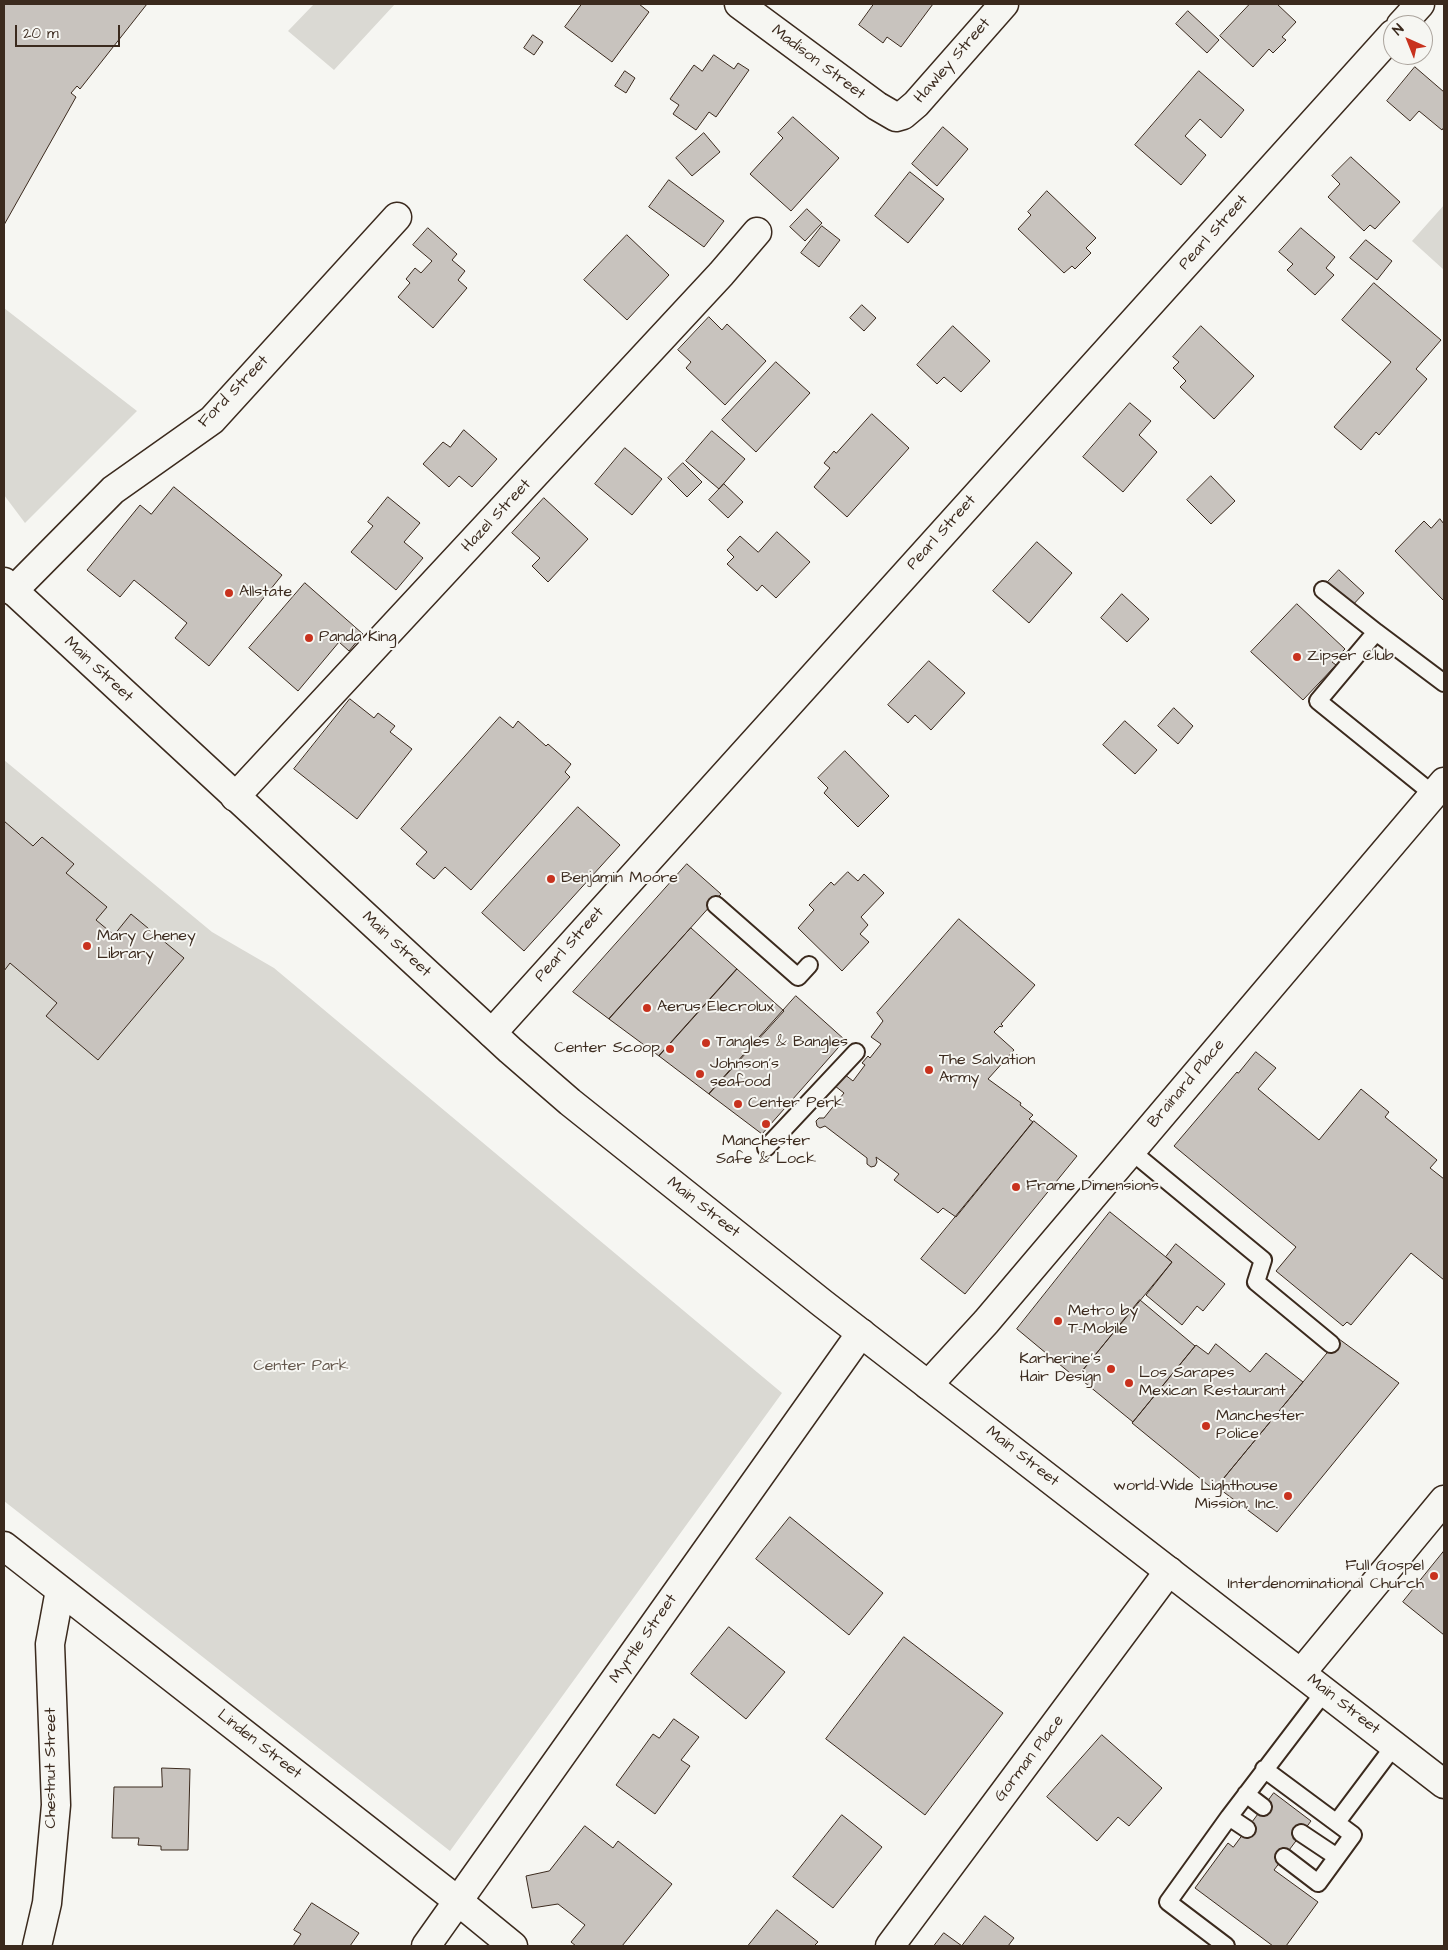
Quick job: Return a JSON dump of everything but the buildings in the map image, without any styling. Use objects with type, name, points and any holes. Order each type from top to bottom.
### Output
[{"type":"street","name":"Madison Street","points":[[739,4],[877,106],[892,115],[900,116]]},
{"type":"street","name":"Hawley Street","points":[[900,116],[916,104],[1004,4]]},
{"type":"street","points":[[1410,15],[1420,4]]},
{"type":"street","name":"Pearl Street","points":[[492,1033],[1383,45]]},
{"type":"street","name":"Ford Street","points":[[8,587],[113,490],[212,420],[397,217]]},
{"type":"street","name":"Hazel Street","points":[[235,797],[715,281],[757,232]]},
{"type":"street","name":"Main Street","points":[[8,587],[492,1033],[570,1102],[861,1333],[1444,1784]]},
{"type":"street","name":"Brainard Place","points":[[928,1385],[986,1322],[1439,788]]},
{"type":"street","name":"Myrtle Street","points":[[426,1946],[861,1333]]},
{"type":"street","points":[[1301,1672],[1444,1500]]},
{"type":"street","name":"Linden Street","points":[[4,1546],[513,1946]]},
{"type":"street","name":"Gorman Place","points":[[890,1946],[1170,1571]]},
{"type":"street","name":"Chestnut Street","points":[[38,1946],[46,1903],[56,1804],[50,1644],[60,1590]]},
{"type":"lane","points":[[1323,590],[1444,683]]},
{"type":"lane","points":[[1376,632],[1318,701],[1439,788]]},
{"type":"lane","points":[[716,905],[798,977],[809,965]]},
{"type":"lane","points":[[766,1148],[856,1052]]},
{"type":"lane","points":[[1131,1151],[1263,1260],[1256,1282],[1331,1344]]},
{"type":"lane","points":[[1226,1946],[1168,1902],[1229,1816],[1325,1691]]},
{"type":"lane","points":[[1337,1822],[1394,1746]]},
{"type":"lane","points":[[1264,1769],[1353,1835],[1318,1883],[1284,1857]]},
{"type":"lane","points":[[1246,1794],[1264,1807]]},
{"type":"lane","points":[[1229,1816],[1247,1829]]},
{"type":"lane","points":[[1301,1833],[1337,1857]]},
{"type":"green space","points":[[314,4],[395,4],[334,70],[288,31]]},
{"type":"green space","points":[[1444,205],[1444,270],[1412,241]]},
{"type":"green space","points":[[4,308],[137,411],[25,523],[4,495]]},
{"type":"green space","name":"Center Park","points":[[4,760],[212,932],[274,968],[782,1393],[450,1851],[4,1501]]},
{"type":"place","name":"Allstate","points":[[229,593]]},
{"type":"place","name":"Panda King","points":[[309,638]]},
{"type":"place","name":"Zipser Club","points":[[1297,657]]},
{"type":"place","name":"Benjamin Moore","points":[[551,879]]},
{"type":"place","name":"Mary Cheney Library","points":[[87,946]]},
{"type":"place","name":"Aerus Elecrolux","points":[[647,1008]]},
{"type":"place","name":"Tangles & Bangles","points":[[706,1043]]},
{"type":"place","name":"Center Scoop","points":[[670,1049]]},
{"type":"place","name":"The Salvation Army","points":[[929,1070]]},
{"type":"place","name":"Johnson's seafood","points":[[700,1074]]},
{"type":"place","name":"Center Perk","points":[[738,1104]]},
{"type":"place","name":"Manchester Safe & Lock","points":[[766,1124]]},
{"type":"place","name":"Frame Dimensions","points":[[1016,1187]]},
{"type":"place","name":"Metro by T-Mobile","points":[[1058,1321]]},
{"type":"place","name":"Karherine's Hair Design","points":[[1111,1369]]},
{"type":"place","name":"Los Sarapes Mexican Restaurant","points":[[1129,1383]]},
{"type":"place","name":"Manchester Police","points":[[1206,1426]]},
{"type":"place","name":"world-Wide Lighthouse Mission, Inc.","points":[[1288,1496]]},
{"type":"place","name":"Full Gospel Interdenominational Church","points":[[1434,1576]]}]
